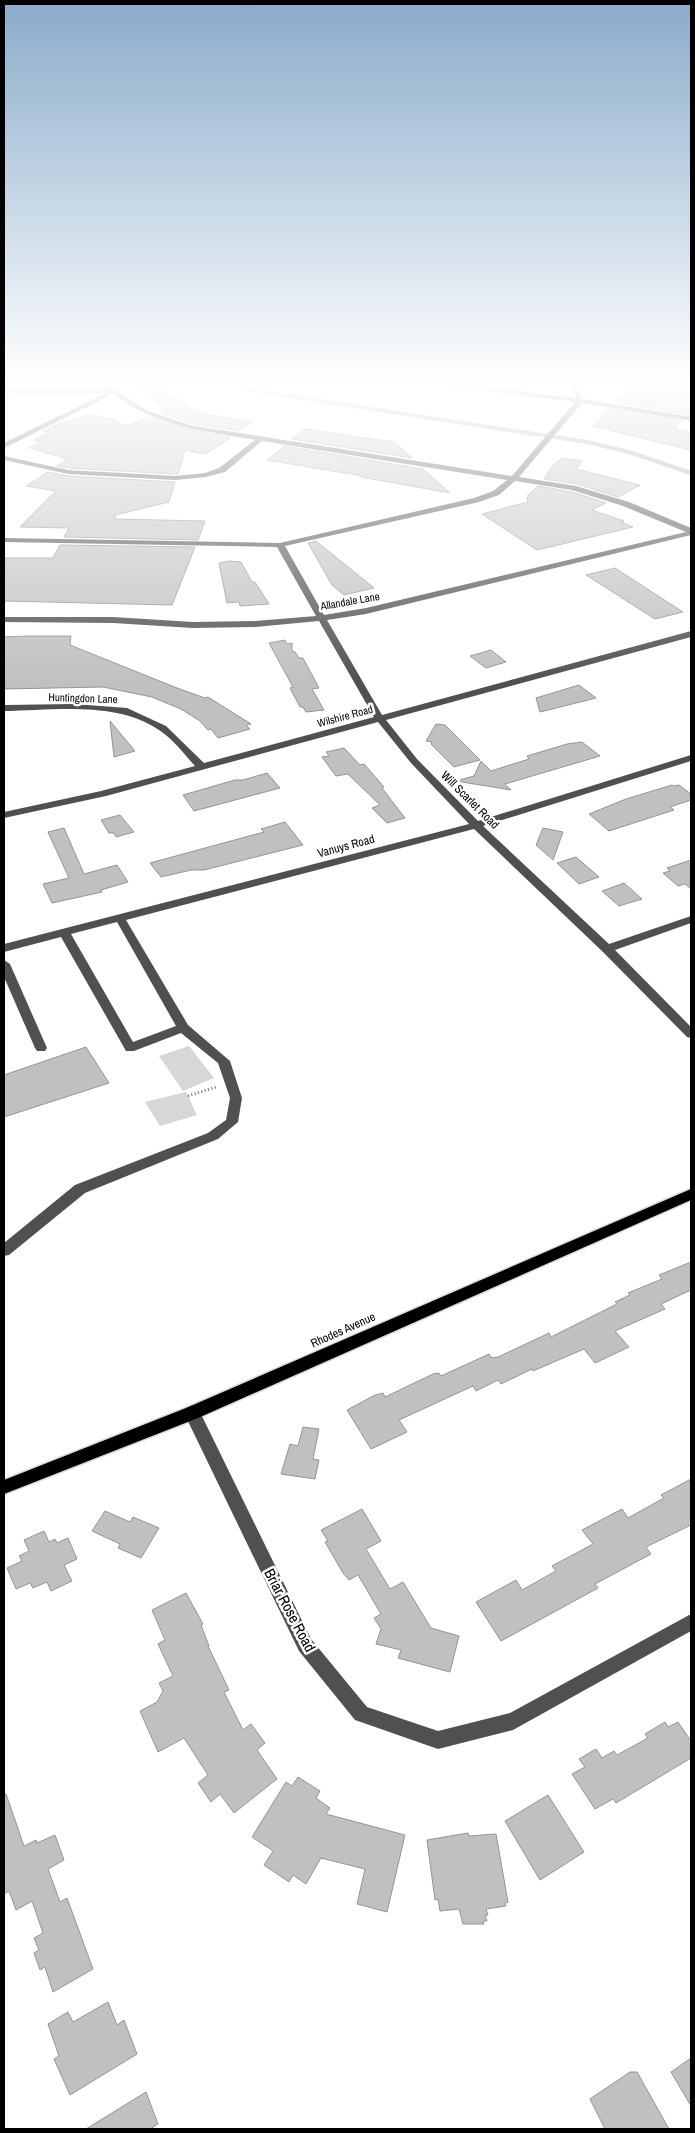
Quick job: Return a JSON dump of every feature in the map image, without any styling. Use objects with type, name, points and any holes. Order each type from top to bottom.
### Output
[{"type":"main road","name":"Rhodes Avenue","points":[[4,1487],[192,1413],[691,1194]]},
{"type":"street","points":[[4,540],[280,545],[476,500],[496,493],[507,484]]},
{"type":"street","points":[[547,484],[573,488],[601,496],[691,532]]},
{"type":"street","name":"Allandale Lane","points":[[4,620],[114,620],[193,625],[255,624],[321,618],[366,611],[691,532]]},
{"type":"street","name":"Will Scarlet Road","points":[[280,545],[380,719],[414,762],[607,949],[691,1034]]},
{"type":"street","name":"Wilshire Road","points":[[4,815],[102,794],[691,634]]},
{"type":"street","name":"Huntingdon Lane","points":[[4,708],[74,707],[124,710],[164,728],[202,766]]},
{"type":"street","name":"Vanuys Road","points":[[4,948],[476,824],[691,758]]},
{"type":"street","points":[[4,1251],[80,1188],[213,1136],[232,1122],[236,1098],[224,1061],[183,1028],[120,918]]},
{"type":"street","points":[[607,949],[691,919]]},
{"type":"street","points":[[64,932],[130,1048],[183,1028]]},
{"type":"street","points":[[4,964],[41,1048]]},
{"type":"street","name":"Briar Rose Road","points":[[192,1413],[305,1645],[361,1714],[438,1740],[513,1721],[691,1622]]},
{"type":"path","points":[[188,1096],[230,1081]]},
{"type":"shaded area","points":[[189,1046],[214,1078],[183,1091],[159,1056]]},
{"type":"shaded area","points":[[186,1092],[197,1115],[160,1126],[145,1102]]},
{"type":"building","points":[[30,484],[175,484],[169,502],[115,515],[115,519],[205,521],[198,540],[64,537],[69,528],[20,527],[56,491],[26,486]]},
{"type":"building","points":[[397,484],[439,484],[450,493]]},
{"type":"building","points":[[574,484],[640,485],[618,497]]},
{"type":"building","points":[[538,486],[572,492],[606,503],[592,510],[624,521],[621,522],[633,527],[537,550],[482,514],[528,502],[527,496]]},
{"type":"building","points":[[316,541],[374,588],[344,595],[332,585],[308,543]]},
{"type":"building","points":[[60,545],[195,547],[172,605],[4,601],[4,558],[53,558]]},
{"type":"building","points":[[229,561],[241,562],[252,582],[255,582],[269,604],[240,606],[239,602],[227,603],[219,563]]},
{"type":"building","points":[[615,568],[683,612],[655,619],[586,575]]},
{"type":"building","points":[[71,636],[70,645],[177,688],[205,698],[208,697],[251,724],[246,725],[250,729],[218,738],[211,729],[208,730],[200,721],[181,709],[152,697],[103,687],[4,689],[4,637]]},
{"type":"building","points":[[285,640],[287,644],[292,643],[292,651],[299,658],[303,658],[319,688],[312,689],[324,710],[306,712],[303,707],[300,707],[290,688],[293,687],[269,643]]},
{"type":"building","points":[[491,650],[506,662],[486,668],[470,656]]},
{"type":"building","points":[[579,685],[596,698],[540,712],[536,698]]},
{"type":"building","points":[[110,721],[135,751],[114,757]]},
{"type":"building","points":[[436,724],[445,725],[480,760],[454,767],[431,744],[432,742],[426,741]]},
{"type":"building","points":[[582,742],[600,756],[505,784],[511,790],[456,781],[474,776],[481,761],[491,771],[529,759],[527,756],[567,744]]},
{"type":"building","points":[[344,748],[360,765],[364,764],[384,787],[382,788],[405,818],[387,823],[372,808],[380,805],[348,774],[336,776],[322,757],[329,756],[326,752]]},
{"type":"building","points":[[267,773],[280,788],[194,811],[183,795],[235,780],[243,780]]},
{"type":"building","points":[[672,785],[679,785],[691,794],[691,800],[670,807],[674,810],[609,831],[589,814],[626,799]]},
{"type":"building","points":[[120,815],[134,832],[116,837],[114,833],[109,833],[101,820]]},
{"type":"building","points":[[285,822],[303,845],[204,870],[191,870],[161,877],[150,863],[264,832],[261,829]]},
{"type":"building","points":[[64,828],[84,874],[117,865],[128,882],[101,890],[102,892],[52,903],[43,884],[69,878],[48,832]]},
{"type":"building","points":[[543,828],[563,832],[553,860],[536,845]]},
{"type":"building","points":[[576,857],[599,877],[579,884],[557,863]]},
{"type":"building","points":[[691,860],[691,889],[685,884],[678,886],[663,873],[670,871],[667,868]]},
{"type":"building","points":[[624,883],[642,899],[619,906],[602,891]]},
{"type":"building","points":[[86,1047],[109,1083],[4,1117],[4,1075]]},
{"type":"building","points":[[691,1262],[691,1290],[661,1304],[665,1309],[615,1331],[629,1347],[595,1363],[584,1349],[533,1371],[532,1369],[501,1384],[498,1380],[476,1391],[473,1386],[399,1420],[407,1432],[371,1449],[347,1410],[375,1395],[383,1393],[385,1397],[433,1374],[439,1373],[441,1376],[489,1354],[492,1358],[498,1357],[549,1333],[551,1337],[617,1304],[615,1302],[630,1295],[628,1293],[662,1279],[659,1275]]},
{"type":"building","points":[[303,1427],[319,1429],[313,1459],[319,1460],[315,1479],[281,1474],[290,1444],[298,1446]]},
{"type":"building","points":[[691,1479],[691,1525],[646,1547],[651,1554],[595,1584],[598,1588],[501,1641],[476,1602],[516,1580],[522,1590],[556,1571],[552,1566],[593,1544],[582,1530],[622,1509],[628,1518],[664,1498],[661,1495]]},
{"type":"building","points":[[362,1509],[381,1541],[366,1549],[390,1589],[403,1582],[431,1628],[459,1636],[450,1672],[398,1658],[401,1650],[376,1644],[381,1629],[374,1618],[381,1614],[358,1575],[349,1580],[343,1573],[325,1542],[328,1541],[321,1530]]},
{"type":"building","points":[[105,1511],[130,1522],[133,1517],[159,1528],[141,1558],[118,1548],[120,1544],[92,1531]]},
{"type":"building","points":[[44,1531],[49,1542],[55,1539],[57,1543],[68,1538],[77,1559],[64,1565],[72,1581],[51,1591],[47,1582],[33,1588],[30,1583],[16,1589],[7,1568],[22,1561],[19,1556],[29,1551],[24,1540]]},
{"type":"building","points":[[186,1593],[203,1624],[201,1625],[208,1646],[229,1690],[224,1692],[243,1730],[251,1724],[265,1743],[257,1750],[277,1779],[234,1813],[220,1794],[211,1802],[198,1783],[208,1775],[184,1738],[158,1752],[140,1711],[157,1702],[163,1691],[159,1683],[173,1676],[158,1644],[165,1640],[152,1610]]},
{"type":"building","points":[[665,1722],[668,1727],[678,1722],[691,1741],[691,1758],[616,1803],[613,1799],[595,1809],[572,1774],[585,1767],[579,1759],[596,1749],[602,1758],[614,1751],[617,1755],[648,1738],[645,1734]]},
{"type":"building","points":[[298,1777],[320,1791],[316,1798],[330,1808],[326,1814],[405,1835],[387,1912],[357,1904],[365,1869],[321,1858],[306,1884],[293,1875],[289,1882],[264,1865],[273,1851],[252,1837],[286,1782],[292,1786]]},
{"type":"building","points":[[4,1794],[6,1794],[24,1846],[36,1840],[37,1843],[55,1835],[64,1860],[48,1869],[60,1902],[67,1898],[93,1969],[53,1992],[45,1967],[40,1970],[34,1953],[39,1950],[34,1938],[43,1933],[32,1901],[16,1910],[9,1891],[4,1894]]},
{"type":"building","points":[[548,1795],[584,1852],[540,1880],[505,1821]]},
{"type":"building","points":[[468,1833],[469,1836],[496,1834],[508,1902],[505,1903],[506,1906],[486,1909],[488,1915],[485,1915],[487,1921],[483,1921],[484,1924],[463,1924],[459,1909],[440,1911],[438,1899],[435,1900],[427,1840]]},
{"type":"building","points":[[108,2002],[117,2025],[124,2020],[137,2054],[70,2095],[54,2059],[59,2056],[48,2024],[68,2012],[73,2022]]},
{"type":"building","points":[[691,2058],[691,2106],[671,2072]]},
{"type":"building","points":[[630,2072],[637,2072],[669,2129],[605,2129],[590,2099]]},
{"type":"building","points":[[146,2092],[158,2124],[150,2129],[86,2129]]}]
